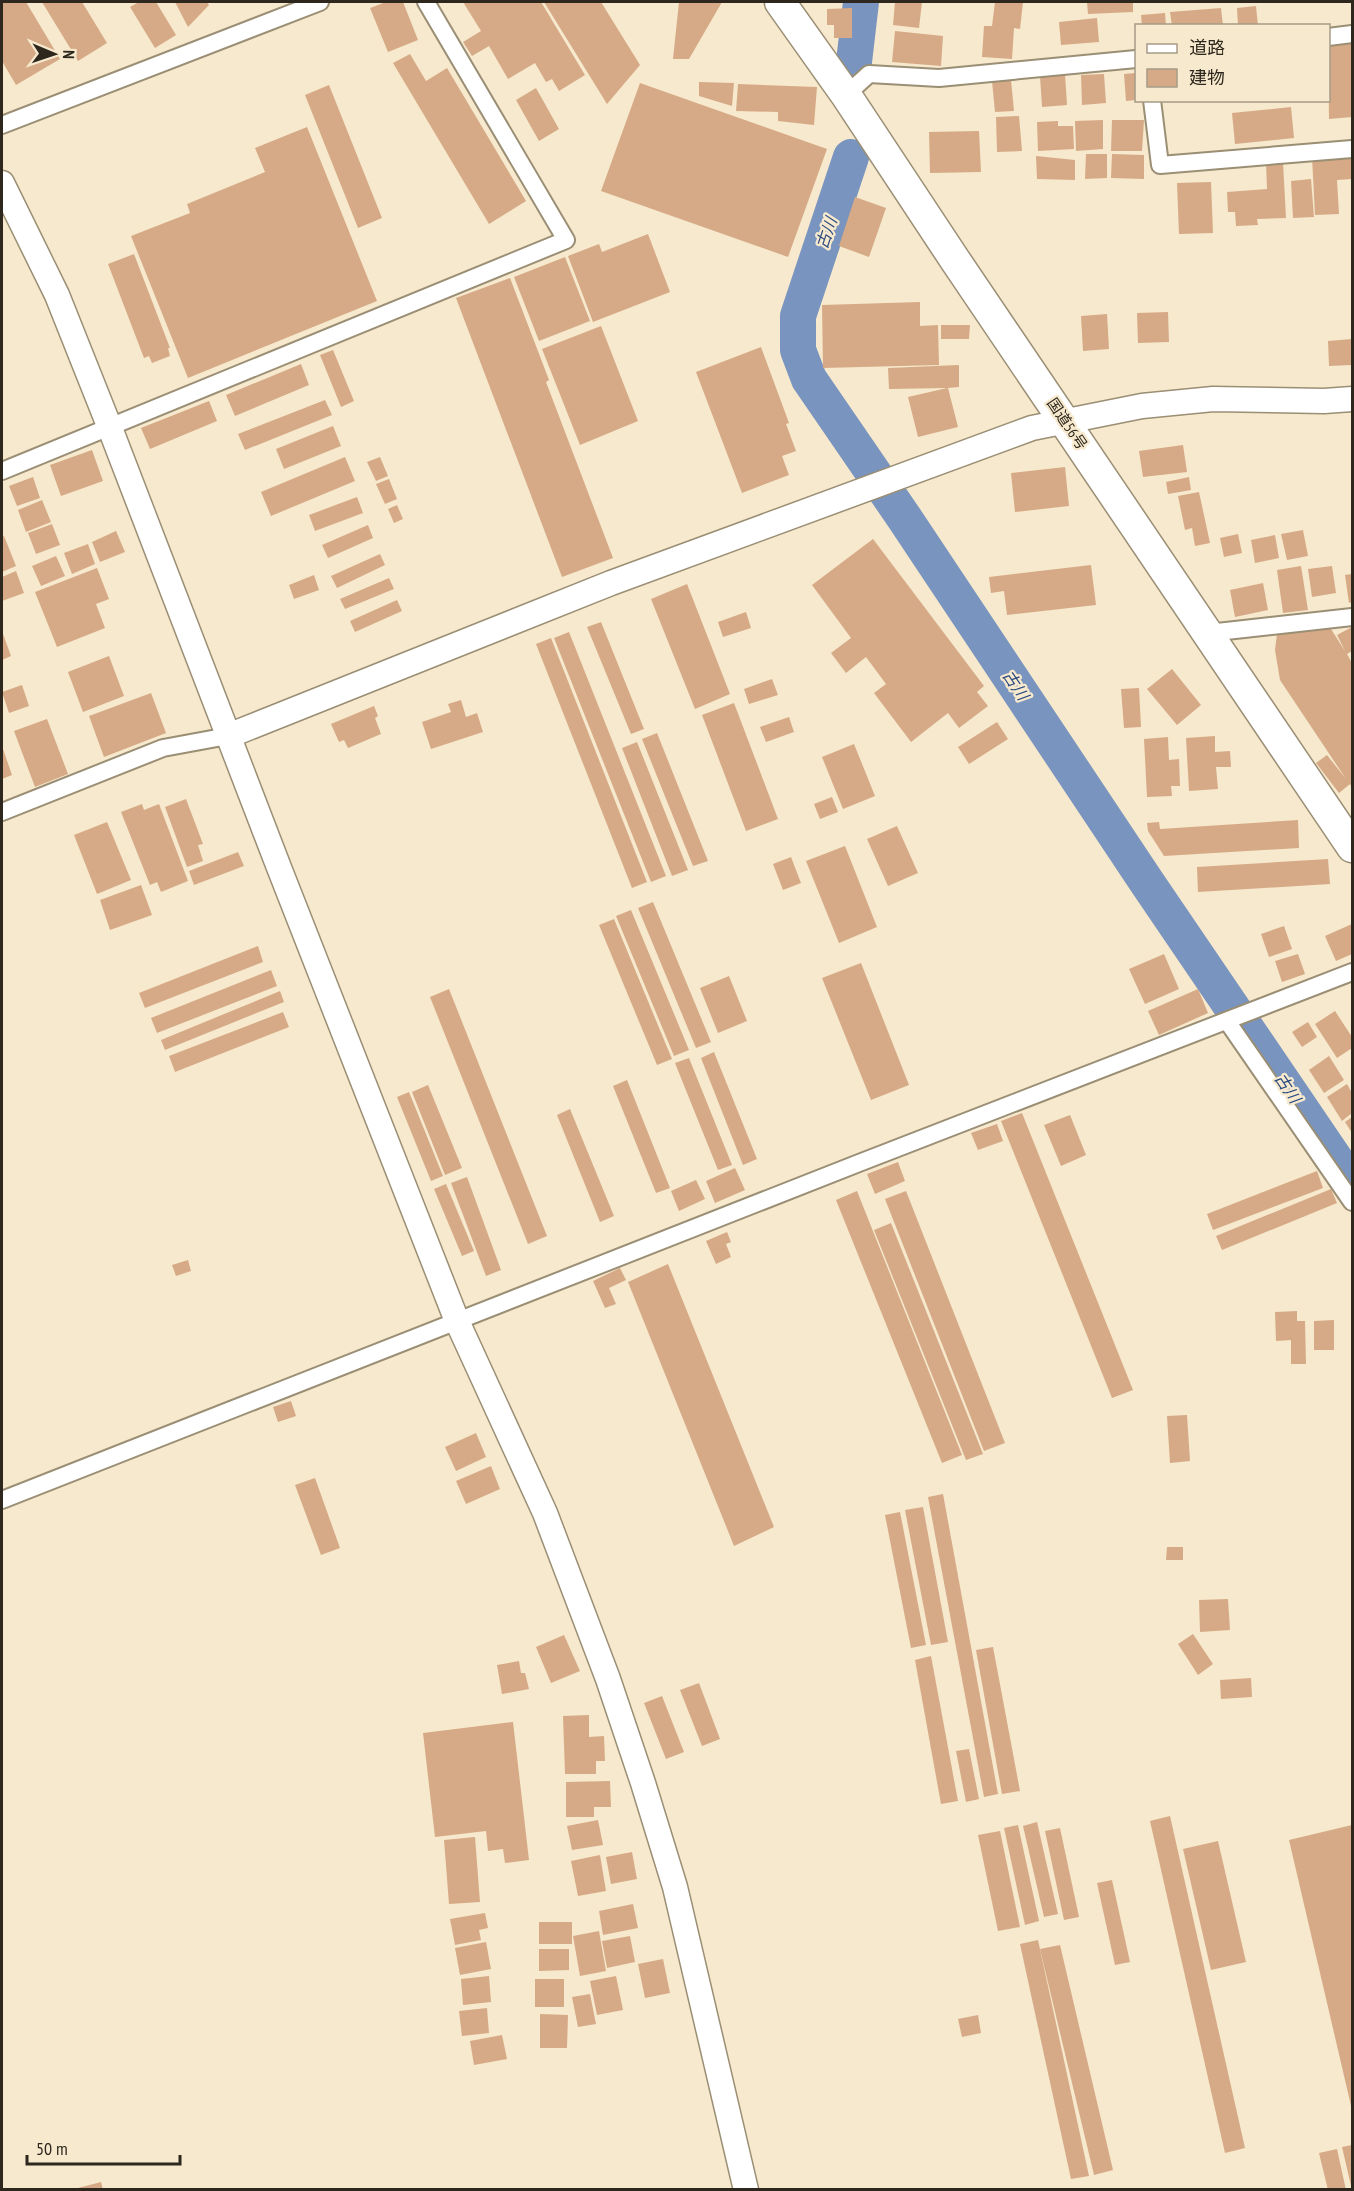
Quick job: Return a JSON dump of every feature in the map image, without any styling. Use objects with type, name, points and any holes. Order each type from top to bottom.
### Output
[{"type":"highway","name":"国道56号","points":[[780,2],[846,95],[955,260],[1353,847]]},
{"type":"street","points":[[2,125],[320,2]]},
{"type":"street","points":[[2,471],[566,240],[426,2]]},
{"type":"street","points":[[1330,37],[1353,34]]},
{"type":"street","points":[[846,95],[869,74],[939,78],[1135,59]]},
{"type":"street","points":[[1152,102],[1160,165],[1353,149]]},
{"type":"street","points":[[2,183],[57,295],[457,1322],[545,1513],[608,1679],[643,1782],[677,1897],[746,2190]]},
{"type":"street","points":[[2,812],[163,748],[228,736],[611,583],[1032,428],[1142,406],[1213,399],[1324,401],[1353,399]]},
{"type":"street","points":[[1208,633],[1353,617]]},
{"type":"street","points":[[2,1500],[850,1166],[1353,972]]},
{"type":"street","points":[[1230,1020],[1353,1202]]},
{"type":"building","points":[[2,2],[26,2],[60,59],[16,85],[2,61]]},
{"type":"building","points":[[42,2],[82,2],[107,43],[78,61]]},
{"type":"building","points":[[139,2],[156,2],[176,35],[155,48],[130,7]]},
{"type":"building","points":[[175,2],[207,2],[209,5],[188,27]]},
{"type":"building","points":[[386,2],[403,2],[418,40],[388,52],[370,8]]},
{"type":"building","points":[[463,2],[541,2],[585,75],[559,91],[552,79],[546,82],[535,63],[508,79],[489,46],[472,56],[463,42],[481,31]]},
{"type":"building","points":[[544,2],[601,2],[640,65],[607,104]]},
{"type":"building","points":[[679,2],[722,2],[689,59],[673,59]]},
{"type":"building","points":[[895,2],[922,2],[919,28],[893,25]]},
{"type":"building","points":[[995,2],[1023,2],[1020,29],[1014,28],[1012,59],[982,57],[984,26],[992,26]]},
{"type":"building","points":[[1087,2],[1133,2],[1133,12],[1088,14]]},
{"type":"building","points":[[1256,6],[1258,24],[1238,24],[1237,8]]},
{"type":"building","points":[[852,8],[852,38],[834,38],[834,25],[827,25],[827,9]]},
{"type":"building","points":[[1221,8],[1223,24],[1172,24],[1170,12]]},
{"type":"building","points":[[1165,13],[1166,24],[1142,24],[1141,15]]},
{"type":"building","points":[[1097,18],[1099,42],[1061,45],[1059,22]]},
{"type":"building","points":[[895,31],[943,36],[941,66],[892,62]]},
{"type":"building","points":[[1352,43],[1352,117],[1329,119],[1330,46]]},
{"type":"building","points":[[410,54],[426,81],[447,68],[526,201],[489,224],[393,63]]},
{"type":"building","points":[[1135,73],[1135,100],[1126,101],[1124,74]]},
{"type":"building","points":[[1065,74],[1067,105],[1042,107],[1040,76]]},
{"type":"building","points":[[1104,74],[1106,103],[1082,105],[1081,75]]},
{"type":"building","points":[[1011,80],[1014,111],[995,112],[992,81]]},
{"type":"building","points":[[699,82],[734,83],[732,106],[699,96]]},
{"type":"building","points":[[640,83],[827,149],[788,257],[601,191]]},
{"type":"building","points":[[738,84],[817,87],[814,125],[778,121],[778,112],[736,111]]},
{"type":"building","points":[[329,85],[382,218],[358,228],[305,95]]},
{"type":"building","points":[[536,88],[559,129],[539,141],[516,100]]},
{"type":"building","points":[[1291,107],[1294,138],[1235,144],[1232,113]]},
{"type":"building","points":[[1019,116],[1022,151],[997,152],[996,117]]},
{"type":"building","points":[[1103,120],[1103,149],[1076,151],[1075,121]]},
{"type":"building","points":[[1112,120],[1144,120],[1142,151],[1111,151]]},
{"type":"building","points":[[1058,121],[1058,126],[1073,126],[1074,149],[1038,151],[1037,122]]},
{"type":"building","points":[[307,127],[377,301],[188,378],[131,236],[190,213],[187,204],[265,172],[255,148]]},
{"type":"building","points":[[979,131],[981,172],[930,173],[929,132]]},
{"type":"building","points":[[1086,154],[1107,154],[1107,178],[1085,179]]},
{"type":"building","points":[[1112,154],[1144,155],[1144,179],[1111,178]]},
{"type":"building","points":[[1352,155],[1352,179],[1337,180],[1339,214],[1315,215],[1312,157]]},
{"type":"building","points":[[1036,156],[1075,160],[1075,180],[1037,179]]},
{"type":"building","points":[[1266,162],[1283,162],[1286,218],[1257,219],[1258,225],[1236,226],[1235,212],[1228,212],[1227,192],[1267,189]]},
{"type":"building","points":[[1311,179],[1314,217],[1293,218],[1291,181]]},
{"type":"building","points":[[1211,182],[1213,233],[1179,234],[1177,183]]},
{"type":"building","points":[[855,197],[886,208],[869,257],[839,246]]},
{"type":"building","points":[[648,234],[670,292],[593,322],[568,256],[599,244],[602,252]]},
{"type":"building","points":[[134,254],[170,348],[168,348],[170,356],[152,363],[149,356],[144,358],[108,264]]},
{"type":"building","points":[[565,257],[590,321],[539,341],[514,277]]},
{"type":"building","points":[[510,278],[549,380],[546,382],[613,558],[562,577],[456,298]]},
{"type":"building","points":[[920,302],[920,326],[938,325],[939,365],[823,368],[822,305]]},
{"type":"building","points":[[1168,312],[1169,342],[1138,343],[1137,313]]},
{"type":"building","points":[[1107,314],[1109,349],[1083,351],[1081,316]]},
{"type":"building","points":[[941,325],[970,325],[969,339],[941,339]]},
{"type":"building","points":[[601,326],[638,421],[580,445],[542,349]]},
{"type":"building","points":[[1352,339],[1352,365],[1329,366],[1328,341]]},
{"type":"building","points":[[761,347],[789,423],[786,424],[796,451],[782,456],[789,475],[742,493],[696,372]]},
{"type":"building","points":[[333,350],[354,401],[341,407],[320,355]]},
{"type":"building","points":[[301,364],[309,385],[235,416],[226,395]]},
{"type":"building","points":[[959,365],[959,387],[948,388],[958,427],[918,437],[908,397],[947,388],[889,389],[888,368]]},
{"type":"building","points":[[325,400],[332,415],[245,450],[238,434]]},
{"type":"building","points":[[209,401],[217,421],[150,449],[141,428]]},
{"type":"building","points":[[333,426],[341,446],[284,469],[276,449]]},
{"type":"building","points":[[1183,445],[1187,472],[1143,477],[1139,451]]},
{"type":"building","points":[[92,450],[103,481],[61,496],[50,465]]},
{"type":"building","points":[[345,457],[355,481],[271,516],[261,492]]},
{"type":"building","points":[[380,457],[388,476],[376,481],[367,462]]},
{"type":"building","points":[[1065,467],[1069,506],[1015,512],[1011,473]]},
{"type":"building","points":[[33,477],[40,498],[17,506],[9,486]]},
{"type":"building","points":[[1189,477],[1191,490],[1168,494],[1166,482]]},
{"type":"building","points":[[389,479],[397,499],[385,504],[376,484]]},
{"type":"building","points":[[1199,492],[1210,543],[1195,546],[1192,528],[1185,530],[1178,496]]},
{"type":"building","points":[[357,497],[363,513],[315,531],[309,515]]},
{"type":"building","points":[[42,500],[51,522],[26,532],[18,510]]},
{"type":"building","points":[[397,505],[403,519],[394,523],[388,509]]},
{"type":"building","points":[[52,524],[60,545],[36,554],[28,533]]},
{"type":"building","points":[[368,525],[373,538],[328,558],[322,545]]},
{"type":"building","points":[[1303,530],[1308,556],[1287,560],[1281,534]]},
{"type":"building","points":[[116,531],[125,552],[100,562],[92,542]]},
{"type":"building","points":[[1238,534],[1242,553],[1224,557],[1220,538]]},
{"type":"building","points":[[1275,535],[1279,558],[1255,563],[1251,540]]},
{"type":"building","points":[[4,536],[16,566],[2,572],[2,537]]},
{"type":"building","points":[[873,539],[984,686],[977,692],[988,706],[959,728],[948,713],[911,742],[874,693],[886,684],[866,657],[846,673],[831,653],[851,638],[812,585]]},
{"type":"building","points":[[88,544],[95,564],[72,574],[64,553]]},
{"type":"building","points":[[380,554],[385,565],[337,588],[331,576]]},
{"type":"building","points":[[56,556],[65,576],[41,586],[32,566]]},
{"type":"building","points":[[1091,565],[1096,605],[1007,615],[1004,591],[991,593],[989,577]]},
{"type":"building","points":[[1301,566],[1308,610],[1283,613],[1277,570]]},
{"type":"building","points":[[1332,566],[1336,593],[1312,597],[1308,569]]},
{"type":"building","points":[[97,568],[109,599],[96,604],[105,628],[57,647],[35,592]]},
{"type":"building","points":[[16,571],[24,593],[2,601],[2,577]]},
{"type":"building","points":[[1352,574],[1352,602],[1349,603],[1345,575]]},
{"type":"building","points":[[314,575],[319,590],[294,599],[289,585]]},
{"type":"building","points":[[389,578],[394,589],[345,609],[340,599]]},
{"type":"building","points":[[1263,583],[1268,610],[1235,617],[1230,590]]},
{"type":"building","points":[[687,584],[730,694],[695,709],[651,599]]},
{"type":"building","points":[[397,600],[402,611],[355,632],[350,621]]},
{"type":"building","points":[[746,612],[751,628],[723,637],[718,622]]},
{"type":"building","points":[[601,622],[644,729],[631,734],[587,627]]},
{"type":"building","points":[[1352,627],[1352,651],[1347,654],[1352,663],[1352,788],[1350,784],[1339,793],[1316,763],[1327,755],[1346,779],[1280,680],[1275,650],[1277,634],[1331,629],[1345,651],[1337,635]]},
{"type":"building","points":[[2,631],[11,656],[2,660]]},
{"type":"building","points":[[569,632],[666,876],[651,882],[554,638]]},
{"type":"building","points":[[551,638],[647,882],[632,888],[536,644]]},
{"type":"building","points":[[109,656],[124,696],[83,712],[68,672]]},
{"type":"building","points":[[1172,669],[1201,705],[1177,725],[1147,689]]},
{"type":"building","points":[[772,679],[778,695],[749,704],[744,689]]},
{"type":"building","points":[[22,685],[29,706],[9,713],[2,692]]},
{"type":"building","points":[[1139,688],[1141,727],[1124,728],[1121,689]]},
{"type":"building","points":[[151,693],[166,733],[104,757],[89,716]]},
{"type":"building","points":[[461,700],[466,717],[477,713],[483,732],[431,749],[422,722],[451,712],[448,704]]},
{"type":"building","points":[[734,703],[778,819],[746,831],[702,715]]},
{"type":"building","points":[[374,706],[378,716],[375,718],[381,734],[348,748],[344,740],[339,742],[331,724]]},
{"type":"building","points":[[789,717],[794,732],[766,742],[760,727]]},
{"type":"building","points":[[47,719],[68,774],[35,787],[14,731]]},
{"type":"building","points":[[997,722],[1008,739],[969,764],[958,747]]},
{"type":"building","points":[[657,733],[708,861],[693,866],[642,739]]},
{"type":"building","points":[[1215,736],[1215,752],[1230,751],[1231,767],[1216,767],[1218,789],[1189,791],[1186,738]]},
{"type":"building","points":[[1168,737],[1169,760],[1179,759],[1180,786],[1171,786],[1172,796],[1147,797],[1144,739]]},
{"type":"building","points":[[637,742],[688,870],[672,876],[622,748]]},
{"type":"building","points":[[854,744],[875,796],[843,809],[822,757]]},
{"type":"building","points":[[2,746],[12,775],[2,779]]},
{"type":"building","points":[[832,797],[838,812],[820,819],[814,804]]},
{"type":"building","points":[[186,799],[203,844],[198,845],[203,861],[187,867],[165,807]]},
{"type":"building","points":[[142,804],[144,810],[159,804],[188,881],[161,892],[157,882],[150,885],[121,812]]},
{"type":"building","points":[[1298,820],[1299,848],[1164,856],[1148,831],[1147,823],[1159,822],[1160,829]]},
{"type":"building","points":[[107,822],[131,880],[97,894],[74,835]]},
{"type":"building","points":[[897,826],[918,873],[888,886],[867,839]]},
{"type":"building","points":[[845,846],[877,927],[839,943],[806,861]]},
{"type":"building","points":[[238,852],[244,866],[194,885],[189,871]]},
{"type":"building","points":[[791,857],[801,883],[783,890],[773,864]]},
{"type":"building","points":[[1328,859],[1330,884],[1198,892],[1197,867]]},
{"type":"building","points":[[141,885],[152,915],[110,930],[100,900]]},
{"type":"building","points":[[653,902],[711,1042],[696,1048],[638,908]]},
{"type":"building","points":[[631,910],[689,1050],[674,1056],[616,916]]},
{"type":"building","points":[[614,919],[672,1059],[657,1065],[599,925]]},
{"type":"building","points":[[1352,924],[1352,954],[1336,961],[1325,936]]},
{"type":"building","points":[[1284,926],[1292,949],[1269,957],[1261,934]]},
{"type":"building","points":[[258,946],[263,962],[145,1008],[139,993]]},
{"type":"building","points":[[1164,954],[1179,989],[1145,1004],[1129,969]]},
{"type":"building","points":[[1298,954],[1305,974],[1282,982],[1275,961]]},
{"type":"building","points":[[861,963],[909,1085],[871,1100],[822,978]]},
{"type":"building","points":[[271,970],[277,986],[157,1033],[151,1018]]},
{"type":"building","points":[[729,976],[747,1021],[718,1033],[700,988]]},
{"type":"building","points":[[449,989],[547,1236],[528,1244],[430,997]]},
{"type":"building","points":[[1198,989],[1208,1013],[1159,1035],[1148,1011]]},
{"type":"building","points":[[280,991],[284,1002],[165,1050],[161,1040]]},
{"type":"building","points":[[1335,1011],[1352,1037],[1352,1048],[1337,1058],[1315,1024]]},
{"type":"building","points":[[283,1012],[289,1027],[175,1072],[169,1056]]},
{"type":"building","points":[[1308,1022],[1317,1037],[1302,1047],[1292,1032]]},
{"type":"building","points":[[714,1052],[757,1159],[743,1165],[701,1058]]},
{"type":"building","points":[[1329,1056],[1344,1080],[1324,1093],[1309,1070]]},
{"type":"building","points":[[689,1058],[732,1165],[718,1170],[675,1063]]},
{"type":"building","points":[[627,1080],[670,1188],[656,1193],[613,1086]]},
{"type":"building","points":[[1347,1084],[1352,1093],[1352,1113],[1342,1121],[1327,1097]]},
{"type":"building","points":[[428,1085],[462,1168],[445,1175],[412,1092]]},
{"type":"building","points":[[409,1092],[443,1176],[431,1181],[397,1097]]},
{"type":"building","points":[[570,1109],[614,1216],[600,1222],[557,1115]]},
{"type":"building","points":[[1022,1113],[1133,1390],[1112,1398],[1001,1121]]},
{"type":"building","points":[[1070,1115],[1086,1155],[1061,1166],[1044,1125]]},
{"type":"building","points":[[1352,1117],[1352,1133],[1345,1122]]},
{"type":"building","points":[[997,1124],[1003,1141],[978,1150],[971,1133]]},
{"type":"building","points":[[898,1162],[905,1181],[875,1194],[867,1174]]},
{"type":"building","points":[[735,1168],[745,1190],[715,1203],[706,1181]]},
{"type":"building","points":[[1317,1171],[1323,1188],[1213,1230],[1207,1214]]},
{"type":"building","points":[[467,1177],[501,1270],[486,1276],[451,1183]]},
{"type":"building","points":[[696,1180],[705,1199],[679,1211],[671,1191]]},
{"type":"building","points":[[446,1184],[474,1251],[462,1256],[434,1189]]},
{"type":"building","points":[[1331,1189],[1337,1203],[1222,1250],[1216,1236]]},
{"type":"building","points":[[857,1191],[962,1455],[942,1463],[836,1200]]},
{"type":"building","points":[[906,1191],[1005,1443],[984,1451],[885,1199]]},
{"type":"building","points":[[891,1223],[983,1454],[966,1460],[874,1230]]},
{"type":"building","points":[[727,1232],[731,1242],[726,1244],[731,1257],[716,1264],[706,1241]]},
{"type":"building","points":[[188,1260],[191,1271],[176,1276],[172,1265]]},
{"type":"building","points":[[668,1264],[774,1527],[734,1546],[628,1282]]},
{"type":"building","points":[[620,1268],[626,1280],[609,1288],[616,1304],[605,1308],[593,1281]]},
{"type":"building","points":[[1297,1311],[1297,1321],[1305,1321],[1306,1364],[1291,1364],[1291,1340],[1276,1341],[1275,1312]]},
{"type":"building","points":[[1334,1320],[1334,1350],[1314,1350],[1314,1321]]},
{"type":"building","points":[[291,1401],[296,1416],[278,1422],[273,1407]]},
{"type":"building","points":[[1187,1415],[1190,1461],[1170,1463],[1167,1416]]},
{"type":"building","points":[[476,1433],[486,1457],[456,1471],[445,1447]]},
{"type":"building","points":[[491,1466],[500,1489],[466,1504],[456,1481]]},
{"type":"building","points":[[315,1478],[340,1548],[321,1555],[295,1485]]},
{"type":"building","points":[[943,1494],[998,1794],[984,1797],[928,1497]]},
{"type":"building","points":[[923,1507],[948,1642],[931,1645],[905,1510]]},
{"type":"building","points":[[900,1512],[926,1645],[911,1648],[885,1515]]},
{"type":"building","points":[[1167,1547],[1183,1547],[1183,1560],[1166,1560]]},
{"type":"building","points":[[1228,1599],[1230,1630],[1200,1632],[1199,1600]]},
{"type":"building","points":[[1193,1634],[1213,1664],[1198,1675],[1178,1644]]},
{"type":"building","points":[[564,1635],[580,1671],[551,1683],[536,1647]]},
{"type":"building","points":[[993,1647],[1020,1791],[1002,1794],[976,1650]]},
{"type":"building","points":[[931,1656],[958,1801],[941,1804],[915,1660]]},
{"type":"building","points":[[519,1661],[521,1673],[525,1673],[529,1689],[502,1694],[497,1665]]},
{"type":"building","points":[[1251,1678],[1252,1697],[1221,1699],[1220,1680]]},
{"type":"building","points":[[699,1683],[720,1739],[702,1746],[680,1690]]},
{"type":"building","points":[[662,1696],[684,1752],[666,1759],[644,1703]]},
{"type":"building","points":[[589,1715],[589,1737],[604,1736],[605,1761],[596,1761],[596,1774],[565,1774],[563,1716]]},
{"type":"building","points":[[513,1722],[529,1860],[505,1863],[503,1849],[488,1851],[486,1831],[435,1837],[423,1733]]},
{"type":"building","points":[[969,1749],[979,1799],[966,1802],[956,1751]]},
{"type":"building","points":[[610,1781],[611,1807],[594,1807],[594,1817],[566,1817],[566,1782]]},
{"type":"building","points":[[1170,1816],[1245,2148],[1225,2153],[1150,1821]]},
{"type":"building","points":[[598,1820],[603,1845],[572,1850],[567,1826]]},
{"type":"building","points":[[1037,1822],[1058,1914],[1044,1917],[1023,1826]]},
{"type":"building","points":[[1018,1825],[1039,1921],[1025,1925],[1004,1828]]},
{"type":"building","points":[[1352,1825],[1352,2110],[1289,1840]]},
{"type":"building","points":[[1060,1828],[1079,1917],[1064,1920],[1045,1831]]},
{"type":"building","points":[[1000,1831],[1020,1927],[998,1931],[978,1835]]},
{"type":"building","points":[[475,1837],[480,1902],[449,1904],[444,1840]]},
{"type":"building","points":[[1218,1841],[1246,1962],[1211,1970],[1183,1849]]},
{"type":"building","points":[[632,1852],[637,1879],[611,1884],[606,1857]]},
{"type":"building","points":[[600,1855],[606,1891],[578,1896],[571,1861]]},
{"type":"building","points":[[1112,1880],[1130,1962],[1115,1965],[1097,1883]]},
{"type":"building","points":[[633,1904],[638,1928],[603,1935],[599,1911]]},
{"type":"building","points":[[485,1913],[488,1928],[479,1930],[481,1940],[455,1945],[450,1919]]},
{"type":"building","points":[[539,1922],[572,1922],[572,1944],[539,1944]]},
{"type":"building","points":[[599,1931],[606,1971],[580,1976],[573,1936]]},
{"type":"building","points":[[630,1936],[635,1962],[607,1968],[602,1941]]},
{"type":"building","points":[[1038,1940],[1089,2176],[1071,2179],[1020,1944]]},
{"type":"building","points":[[486,1942],[491,1969],[460,1975],[455,1948]]},
{"type":"building","points":[[1060,1945],[1113,2170],[1094,2175],[1040,1949]]},
{"type":"building","points":[[539,1949],[569,1949],[569,1970],[539,1971]]},
{"type":"building","points":[[663,1959],[670,1993],[645,1998],[638,1964]]},
{"type":"building","points":[[489,1976],[491,2002],[463,2005],[461,1979]]},
{"type":"building","points":[[616,1976],[623,2010],[597,2015],[590,1981]]},
{"type":"building","points":[[535,1979],[564,1979],[564,2007],[535,2007]]},
{"type":"building","points":[[590,1994],[596,2024],[578,2027],[572,1997]]},
{"type":"building","points":[[487,2008],[489,2033],[462,2036],[459,2011]]},
{"type":"building","points":[[540,2014],[568,2015],[567,2048],[540,2048]]},
{"type":"building","points":[[978,2015],[981,2033],[962,2037],[958,2019]]},
{"type":"building","points":[[502,2035],[507,2059],[474,2065],[470,2041]]},
{"type":"building","points":[[1352,2145],[1352,2190],[1342,2147]]},
{"type":"building","points":[[1337,2149],[1346,2190],[1328,2190],[1319,2153]]},
{"type":"building","points":[[101,2182],[103,2190],[74,2189]]},
{"type":"waterway","name":"古川","points":[[854,62],[861,2]]},
{"type":"waterway","name":"古川","points":[[851,157],[798,316],[798,350],[809,379],[1352,1184]]}]
